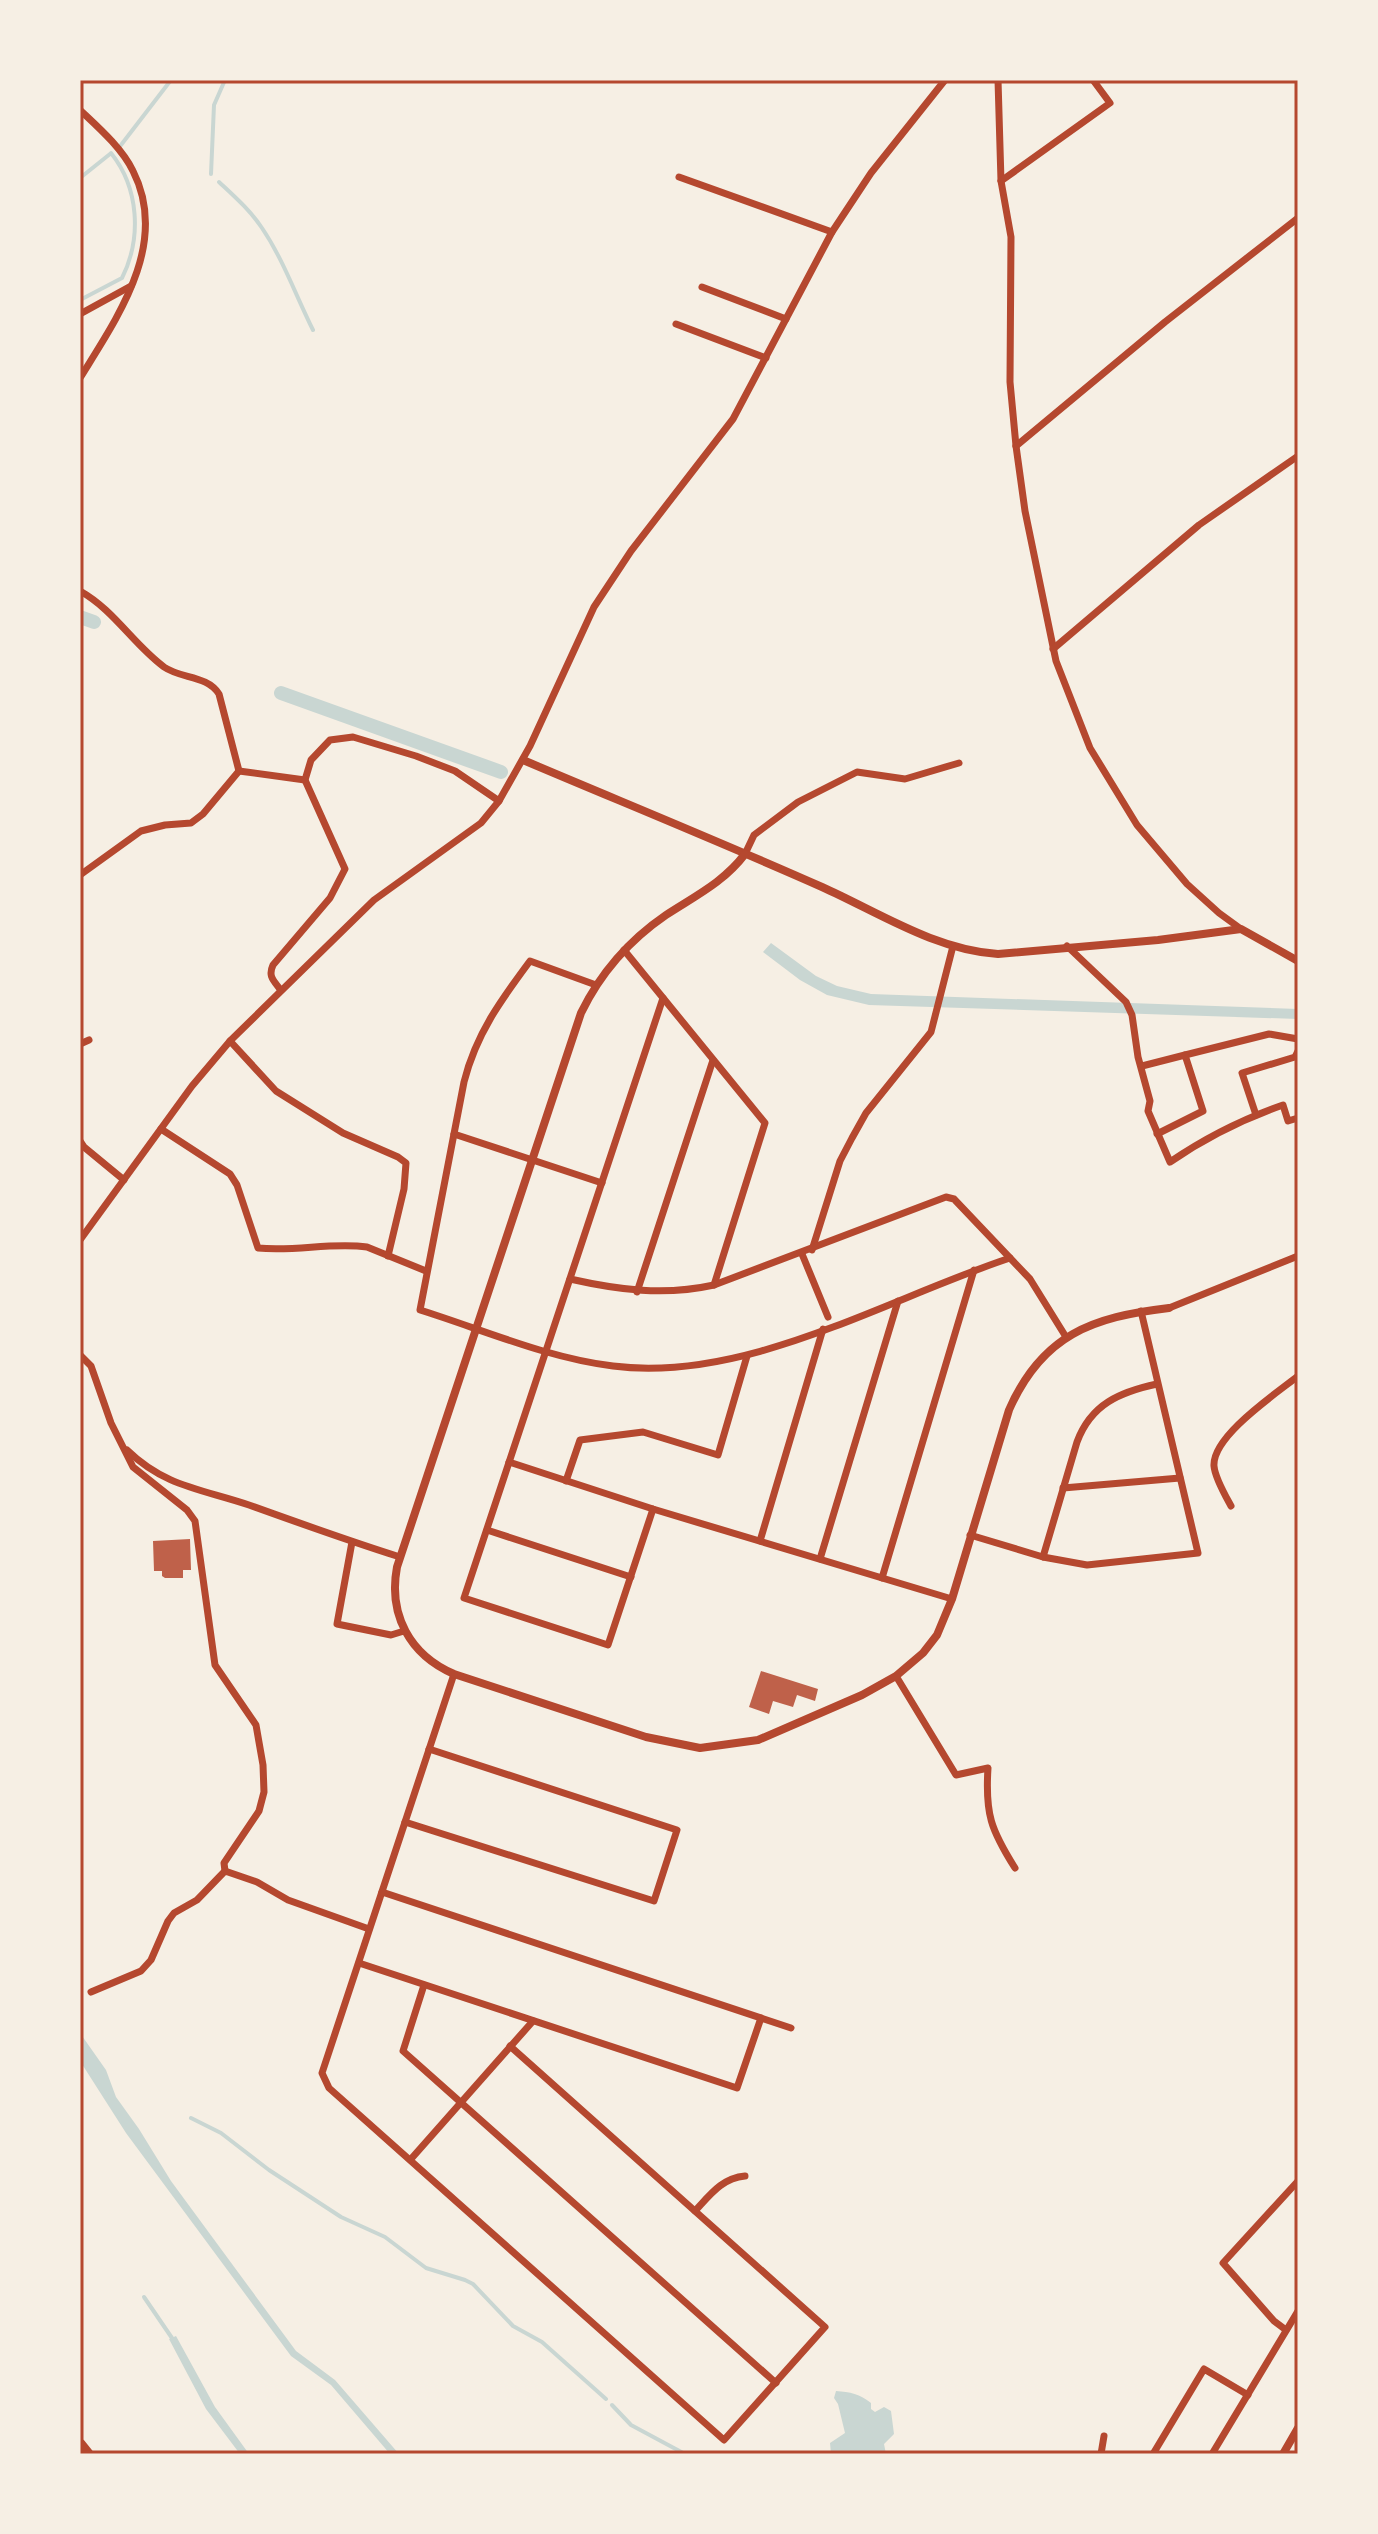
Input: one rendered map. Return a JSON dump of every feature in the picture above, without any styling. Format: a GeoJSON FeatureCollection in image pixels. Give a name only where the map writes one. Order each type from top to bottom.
{"type":"FeatureCollection","features":[{"type":"Feature","properties":{"kind":"highway"},"geometry":{"type":"LineString","coordinates":[[80,2444],[88,2454]]}},
{"type":"Feature","properties":{"kind":"street"},"geometry":{"type":"LineString","coordinates":[[80,1240],[192,1086],[230,1041],[374,900],[481,823],[499,801],[523,760],[594,607],[631,551],[733,419],[832,232],[871,173],[945,80]]}},
{"type":"Feature","properties":{"kind":"street"},"geometry":{"type":"LineString","coordinates":[[998,80],[1001,181],[1011,237],[1010,382],[1016,446],[1025,511],[1053,649],[1068,697],[1090,748],[1137,825],[1187,884],[1241,929],[1298,961]]}},
{"type":"Feature","properties":{"kind":"street"},"geometry":{"type":"LineString","coordinates":[[1001,181],[1110,103],[1093,80]]}},
{"type":"Feature","properties":{"kind":"street"},"geometry":{"type":"LineString","coordinates":[[80,110],[121,153],[133,171],[145,230],[144,251],[133,285],[118,317],[80,378]]}},
{"type":"Feature","properties":{"kind":"street"},"geometry":{"type":"LineString","coordinates":[[679,177],[832,232]]}},
{"type":"Feature","properties":{"kind":"street"},"geometry":{"type":"LineString","coordinates":[[1016,446],[1165,322],[1298,218]]}},
{"type":"Feature","properties":{"kind":"street"},"geometry":{"type":"LineString","coordinates":[[80,314],[133,285]]}},
{"type":"Feature","properties":{"kind":"street"},"geometry":{"type":"LineString","coordinates":[[702,287],[786,319]]}},
{"type":"Feature","properties":{"kind":"street"},"geometry":{"type":"LineString","coordinates":[[676,324],[766,358]]}},
{"type":"Feature","properties":{"kind":"street"},"geometry":{"type":"LineString","coordinates":[[1053,649],[1199,525],[1298,456]]}},
{"type":"Feature","properties":{"kind":"street"},"geometry":{"type":"LineString","coordinates":[[80,591],[99,602],[166,669],[214,687],[239,771]]}},
{"type":"Feature","properties":{"kind":"street"},"geometry":{"type":"LineString","coordinates":[[280,989],[271,978],[273,965],[330,898],[345,869],[305,780],[311,760],[321,747],[330,740],[353,737],[416,756],[455,771],[499,801]]}},
{"type":"Feature","properties":{"kind":"street"},"geometry":{"type":"LineString","coordinates":[[523,760],[953,946],[998,954],[1158,940],[1241,929]]}},
{"type":"Feature","properties":{"kind":"street"},"geometry":{"type":"LineString","coordinates":[[959,763],[905,779],[851,773],[798,802],[754,835],[730,874],[667,915],[624,950],[596,985],[571,1042],[400,1557],[395,1593],[404,1631],[424,1656],[454,1674],[646,1737],[700,1748],[758,1740],[862,1695],[896,1676],[923,1653],[937,1635],[952,1599],[1003,1427],[1019,1387],[1048,1350],[1066,1337],[1103,1319],[1169,1308],[1298,1256]]}},
{"type":"Feature","properties":{"kind":"street"},"geometry":{"type":"LineString","coordinates":[[239,771],[305,780]]}},
{"type":"Feature","properties":{"kind":"street"},"geometry":{"type":"LineString","coordinates":[[80,875],[141,831],[191,823],[203,814],[239,771]]}},
{"type":"Feature","properties":{"kind":"street"},"geometry":{"type":"LineString","coordinates":[[812,1250],[840,1161],[852,1138],[866,1113],[931,1032],[953,946]]}},
{"type":"Feature","properties":{"kind":"street"},"geometry":{"type":"LineString","coordinates":[[1067,946],[1125,1000],[1132,1015],[1150,1101],[1148,1111],[1170,1162],[1204,1139],[1283,1105],[1288,1121],[1298,1118]]}},
{"type":"Feature","properties":{"kind":"street"},"geometry":{"type":"LineString","coordinates":[[624,950],[765,1123],[714,1285]]}},
{"type":"Feature","properties":{"kind":"street"},"geometry":{"type":"LineString","coordinates":[[596,985],[530,961],[477,1041],[454,1134],[420,1310],[589,1362],[633,1368],[678,1368],[747,1356],[1010,1258]]}},
{"type":"Feature","properties":{"kind":"street"},"geometry":{"type":"LineString","coordinates":[[653,1509],[608,1645],[464,1598],[663,998]]}},
{"type":"Feature","properties":{"kind":"street"},"geometry":{"type":"LineString","coordinates":[[1142,1066],[1269,1034],[1298,1039]]}},
{"type":"Feature","properties":{"kind":"street"},"geometry":{"type":"LineString","coordinates":[[80,1044],[89,1040]]}},
{"type":"Feature","properties":{"kind":"street"},"geometry":{"type":"LineString","coordinates":[[230,1041],[276,1091],[343,1133],[406,1163],[404,1189],[388,1256]]}},
{"type":"Feature","properties":{"kind":"street"},"geometry":{"type":"LineString","coordinates":[[1256,1115],[1242,1073],[1295,1057],[1298,1051]]}},
{"type":"Feature","properties":{"kind":"street"},"geometry":{"type":"LineString","coordinates":[[1157,1134],[1203,1111],[1185,1055]]}},
{"type":"Feature","properties":{"kind":"street"},"geometry":{"type":"LineString","coordinates":[[637,1292],[713,1060]]}},
{"type":"Feature","properties":{"kind":"street"},"geometry":{"type":"LineString","coordinates":[[161,1129],[230,1174],[237,1185],[258,1248],[357,1246],[426,1271]]}},
{"type":"Feature","properties":{"kind":"street"},"geometry":{"type":"LineString","coordinates":[[454,1134],[602,1183]]}},
{"type":"Feature","properties":{"kind":"street"},"geometry":{"type":"LineString","coordinates":[[81,1146],[124,1180]]}},
{"type":"Feature","properties":{"kind":"street"},"geometry":{"type":"LineString","coordinates":[[570,1279],[637,1292],[681,1291],[714,1285],[946,1197],[954,1199],[1030,1279],[1066,1337]]}},
{"type":"Feature","properties":{"kind":"street"},"geometry":{"type":"LineString","coordinates":[[802,1254],[828,1317]]}},
{"type":"Feature","properties":{"kind":"street"},"geometry":{"type":"LineString","coordinates":[[882,1578],[974,1270]]}},
{"type":"Feature","properties":{"kind":"street"},"geometry":{"type":"LineString","coordinates":[[820,1559],[898,1301]]}},
{"type":"Feature","properties":{"kind":"street"},"geometry":{"type":"LineString","coordinates":[[970,1535],[1043,1557],[1087,1565],[1198,1553],[1141,1311]]}},
{"type":"Feature","properties":{"kind":"street"},"geometry":{"type":"LineString","coordinates":[[760,1541],[823,1329]]}},
{"type":"Feature","properties":{"kind":"street"},"geometry":{"type":"LineString","coordinates":[[80,1355],[91,1366],[111,1423],[133,1467],[187,1510],[195,1521],[215,1665],[256,1725],[261,1743],[264,1792],[259,1811],[224,1863],[225,1871]]}},
{"type":"Feature","properties":{"kind":"street"},"geometry":{"type":"LineString","coordinates":[[566,1481],[580,1440],[643,1432],[718,1455],[747,1356]]}},
{"type":"Feature","properties":{"kind":"street"},"geometry":{"type":"LineString","coordinates":[[1231,1506],[1214,1465],[1216,1454],[1240,1423],[1298,1376]]}},
{"type":"Feature","properties":{"kind":"street"},"geometry":{"type":"LineString","coordinates":[[1043,1557],[1080,1432],[1091,1415],[1119,1394],[1157,1384]]}},
{"type":"Feature","properties":{"kind":"street"},"geometry":{"type":"LineString","coordinates":[[126,1449],[175,1484],[400,1557]]}},
{"type":"Feature","properties":{"kind":"street"},"geometry":{"type":"LineString","coordinates":[[509,1462],[952,1599]]}},
{"type":"Feature","properties":{"kind":"street"},"geometry":{"type":"LineString","coordinates":[[1063,1488],[1180,1478]]}},
{"type":"Feature","properties":{"kind":"street"},"geometry":{"type":"LineString","coordinates":[[487,1530],[631,1577]]}},
{"type":"Feature","properties":{"kind":"street"},"geometry":{"type":"LineString","coordinates":[[352,1542],[337,1624],[391,1635],[404,1631]]}},
{"type":"Feature","properties":{"kind":"street"},"geometry":{"type":"LineString","coordinates":[[454,1674],[322,2073],[329,2088],[724,2440],[825,2327],[510,2046]]}},
{"type":"Feature","properties":{"kind":"street"},"geometry":{"type":"LineString","coordinates":[[896,1676],[956,1775],[988,1768],[991,1824],[994,1835],[1015,1868]]}},
{"type":"Feature","properties":{"kind":"street"},"geometry":{"type":"LineString","coordinates":[[405,1822],[654,1901],[677,1830],[429,1749]]}},
{"type":"Feature","properties":{"kind":"street"},"geometry":{"type":"LineString","coordinates":[[225,1871],[257,1882],[288,1900],[369,1929]]}},
{"type":"Feature","properties":{"kind":"street"},"geometry":{"type":"LineString","coordinates":[[91,1992],[141,1971],[151,1960],[174,1913],[197,1900],[225,1871]]}},
{"type":"Feature","properties":{"kind":"street"},"geometry":{"type":"LineString","coordinates":[[382,1892],[791,2028]]}},
{"type":"Feature","properties":{"kind":"street"},"geometry":{"type":"LineString","coordinates":[[359,1963],[737,2088],[761,2018]]}},
{"type":"Feature","properties":{"kind":"street"},"geometry":{"type":"LineString","coordinates":[[424,1985],[403,2051],[776,2383]]}},
{"type":"Feature","properties":{"kind":"street"},"geometry":{"type":"LineString","coordinates":[[411,2159],[533,2021]]}},
{"type":"Feature","properties":{"kind":"street"},"geometry":{"type":"LineString","coordinates":[[695,2211],[721,2183],[745,2176]]}},
{"type":"Feature","properties":{"kind":"street"},"geometry":{"type":"LineString","coordinates":[[1286,2330],[1274,2321],[1223,2263],[1298,2181]]}},
{"type":"Feature","properties":{"kind":"street"},"geometry":{"type":"LineString","coordinates":[[1212,2454],[1298,2311]]}},
{"type":"Feature","properties":{"kind":"street"},"geometry":{"type":"LineString","coordinates":[[1153,2454],[1204,2369],[1248,2395]]}},
{"type":"Feature","properties":{"kind":"street"},"geometry":{"type":"LineString","coordinates":[[1283,2454],[1298,2428]]}},
{"type":"Feature","properties":{"kind":"street"},"geometry":{"type":"LineString","coordinates":[[1101,2454],[1104,2436]]}},
{"type":"Feature","properties":{"kind":"shaded area"},"geometry":{"type":"Polygon","coordinates":[[[771,943],[816,976],[837,986],[871,994],[1298,1009],[1298,1019],[869,1005],[827,995],[800,980],[763,952],[771,943]]]}},
{"type":"Feature","properties":{"kind":"shaded area"},"geometry":{"type":"Polygon","coordinates":[[[80,2033],[106,2070],[116,2097],[171,2181],[296,2351],[335,2380],[399,2454],[390,2454],[331,2385],[291,2356],[126,2133],[80,2061],[80,2033]]]}},
{"type":"Feature","properties":{"kind":"shaded area"},"geometry":{"type":"Polygon","coordinates":[[[176,2336],[215,2407],[249,2454],[240,2454],[206,2409],[169,2339],[176,2336]]]}},
{"type":"Feature","properties":{"kind":"shaded area"},"geometry":{"type":"Polygon","coordinates":[[[836,2391],[863,2397],[871,2403],[871,2409],[875,2412],[884,2407],[891,2411],[894,2434],[884,2444],[886,2454],[831,2454],[830,2443],[845,2433],[834,2398],[836,2391]]]}},
{"type":"Feature","properties":{"kind":"building"},"geometry":{"type":"Polygon","coordinates":[[[190,1539],[191,1570],[183,1570],[183,1578],[165,1578],[162,1571],[154,1571],[153,1541],[190,1539]]]}},
{"type":"Feature","properties":{"kind":"building"},"geometry":{"type":"Polygon","coordinates":[[[761,1671],[818,1689],[815,1701],[797,1695],[793,1707],[773,1701],[769,1714],[749,1707],[761,1671]]]}},
{"type":"Feature","properties":{"kind":"waterway"},"geometry":{"type":"LineString","coordinates":[[121,145],[171,80]]}},
{"type":"Feature","properties":{"kind":"waterway"},"geometry":{"type":"LineString","coordinates":[[211,174],[214,105],[225,80]]}},
{"type":"Feature","properties":{"kind":"waterway"},"geometry":{"type":"LineString","coordinates":[[80,300],[122,278],[133,247],[132,197],[111,153]]}},
{"type":"Feature","properties":{"kind":"waterway"},"geometry":{"type":"LineString","coordinates":[[80,178],[110,154]]}},
{"type":"Feature","properties":{"kind":"waterway"},"geometry":{"type":"LineString","coordinates":[[219,182],[247,209],[270,240],[313,330]]}},
{"type":"Feature","properties":{"kind":"waterway"},"geometry":{"type":"LineString","coordinates":[[80,617],[94,622]]}},
{"type":"Feature","properties":{"kind":"waterway"},"geometry":{"type":"LineString","coordinates":[[281,693],[501,772]]}},
{"type":"Feature","properties":{"kind":"waterway"},"geometry":{"type":"LineString","coordinates":[[191,2118],[221,2133],[269,2170],[341,2217],[385,2237],[426,2268],[473,2284],[513,2326],[542,2342],[606,2399]]}},
{"type":"Feature","properties":{"kind":"waterway"},"geometry":{"type":"LineString","coordinates":[[144,2297],[174,2341]]}},
{"type":"Feature","properties":{"kind":"waterway"},"geometry":{"type":"LineString","coordinates":[[612,2405],[631,2425],[685,2454]]}}]}
